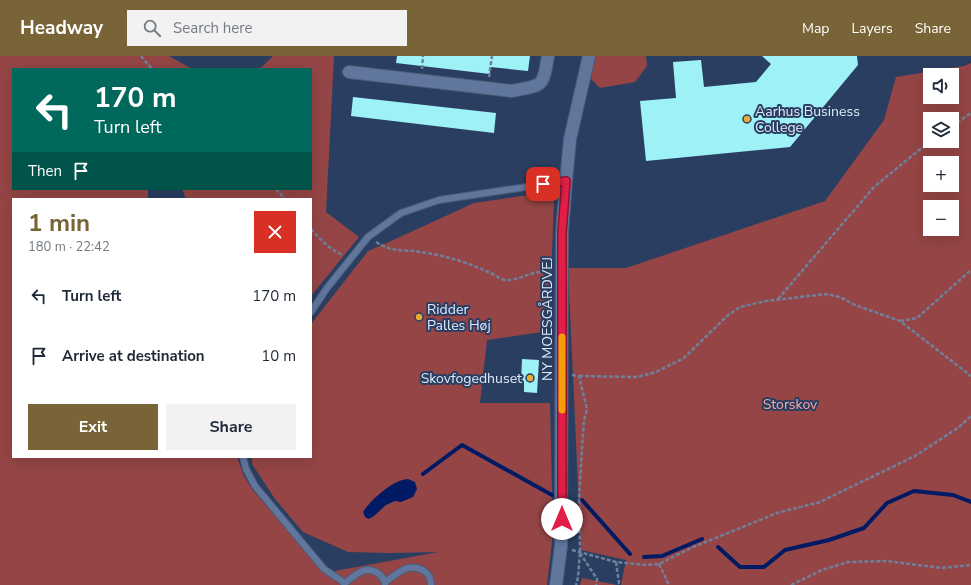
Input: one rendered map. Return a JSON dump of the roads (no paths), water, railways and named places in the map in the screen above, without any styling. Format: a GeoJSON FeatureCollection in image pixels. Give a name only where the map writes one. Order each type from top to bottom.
{"type":"FeatureCollection","features":[{"type":"Feature","properties":{"kind":"street"},"geometry":{"type":"LineString","coordinates":[[349,72],[512,91],[540,84],[544,76],[548,56]]}},
{"type":"Feature","properties":{"kind":"street","name":"NY MOESGÅRDVEJ"},"geometry":{"type":"LineString","coordinates":[[556,585],[562,546],[562,233],[570,139],[589,56]]}},
{"type":"Feature","properties":{"kind":"lane"},"geometry":{"type":"LineString","coordinates":[[312,310],[327,288],[368,237],[401,213],[439,200],[566,181]]}},
{"type":"Feature","properties":{"kind":"lane"},"geometry":{"type":"LineString","coordinates":[[243,458],[246,469],[255,486],[324,569],[344,584],[365,570],[373,570],[381,575],[385,584],[401,571],[410,567],[419,568],[427,573],[431,581],[431,585]]}},
{"type":"Feature","properties":{"kind":"waterway"},"geometry":{"type":"LineString","coordinates":[[423,474],[462,445],[552,495]]}},
{"type":"Feature","properties":{"kind":"waterway"},"geometry":{"type":"LineString","coordinates":[[718,547],[740,567],[764,567],[785,550],[829,540],[864,528],[887,503],[914,491],[953,495],[971,502]]}},
{"type":"Feature","properties":{"kind":"waterway"},"geometry":{"type":"LineString","coordinates":[[582,500],[630,554]]}},
{"type":"Feature","properties":{"kind":"waterway"},"geometry":{"type":"LineString","coordinates":[[644,557],[662,556],[702,539]]}},
{"type":"Feature","properties":{"kind":"place","name":"Aarhus Business College"},"geometry":{"type":"Point","coordinates":[747,119]}},
{"type":"Feature","properties":{"kind":"place","name":"Ridder Palles Høj"},"geometry":{"type":"Point","coordinates":[419,317]}},
{"type":"Feature","properties":{"kind":"place","name":"Skovfogedhuset"},"geometry":{"type":"Point","coordinates":[530,378]}},
{"type":"Feature","properties":{"kind":"park label","name":"Storskov"},"geometry":{"type":"Point","coordinates":[790,404]}}]}
